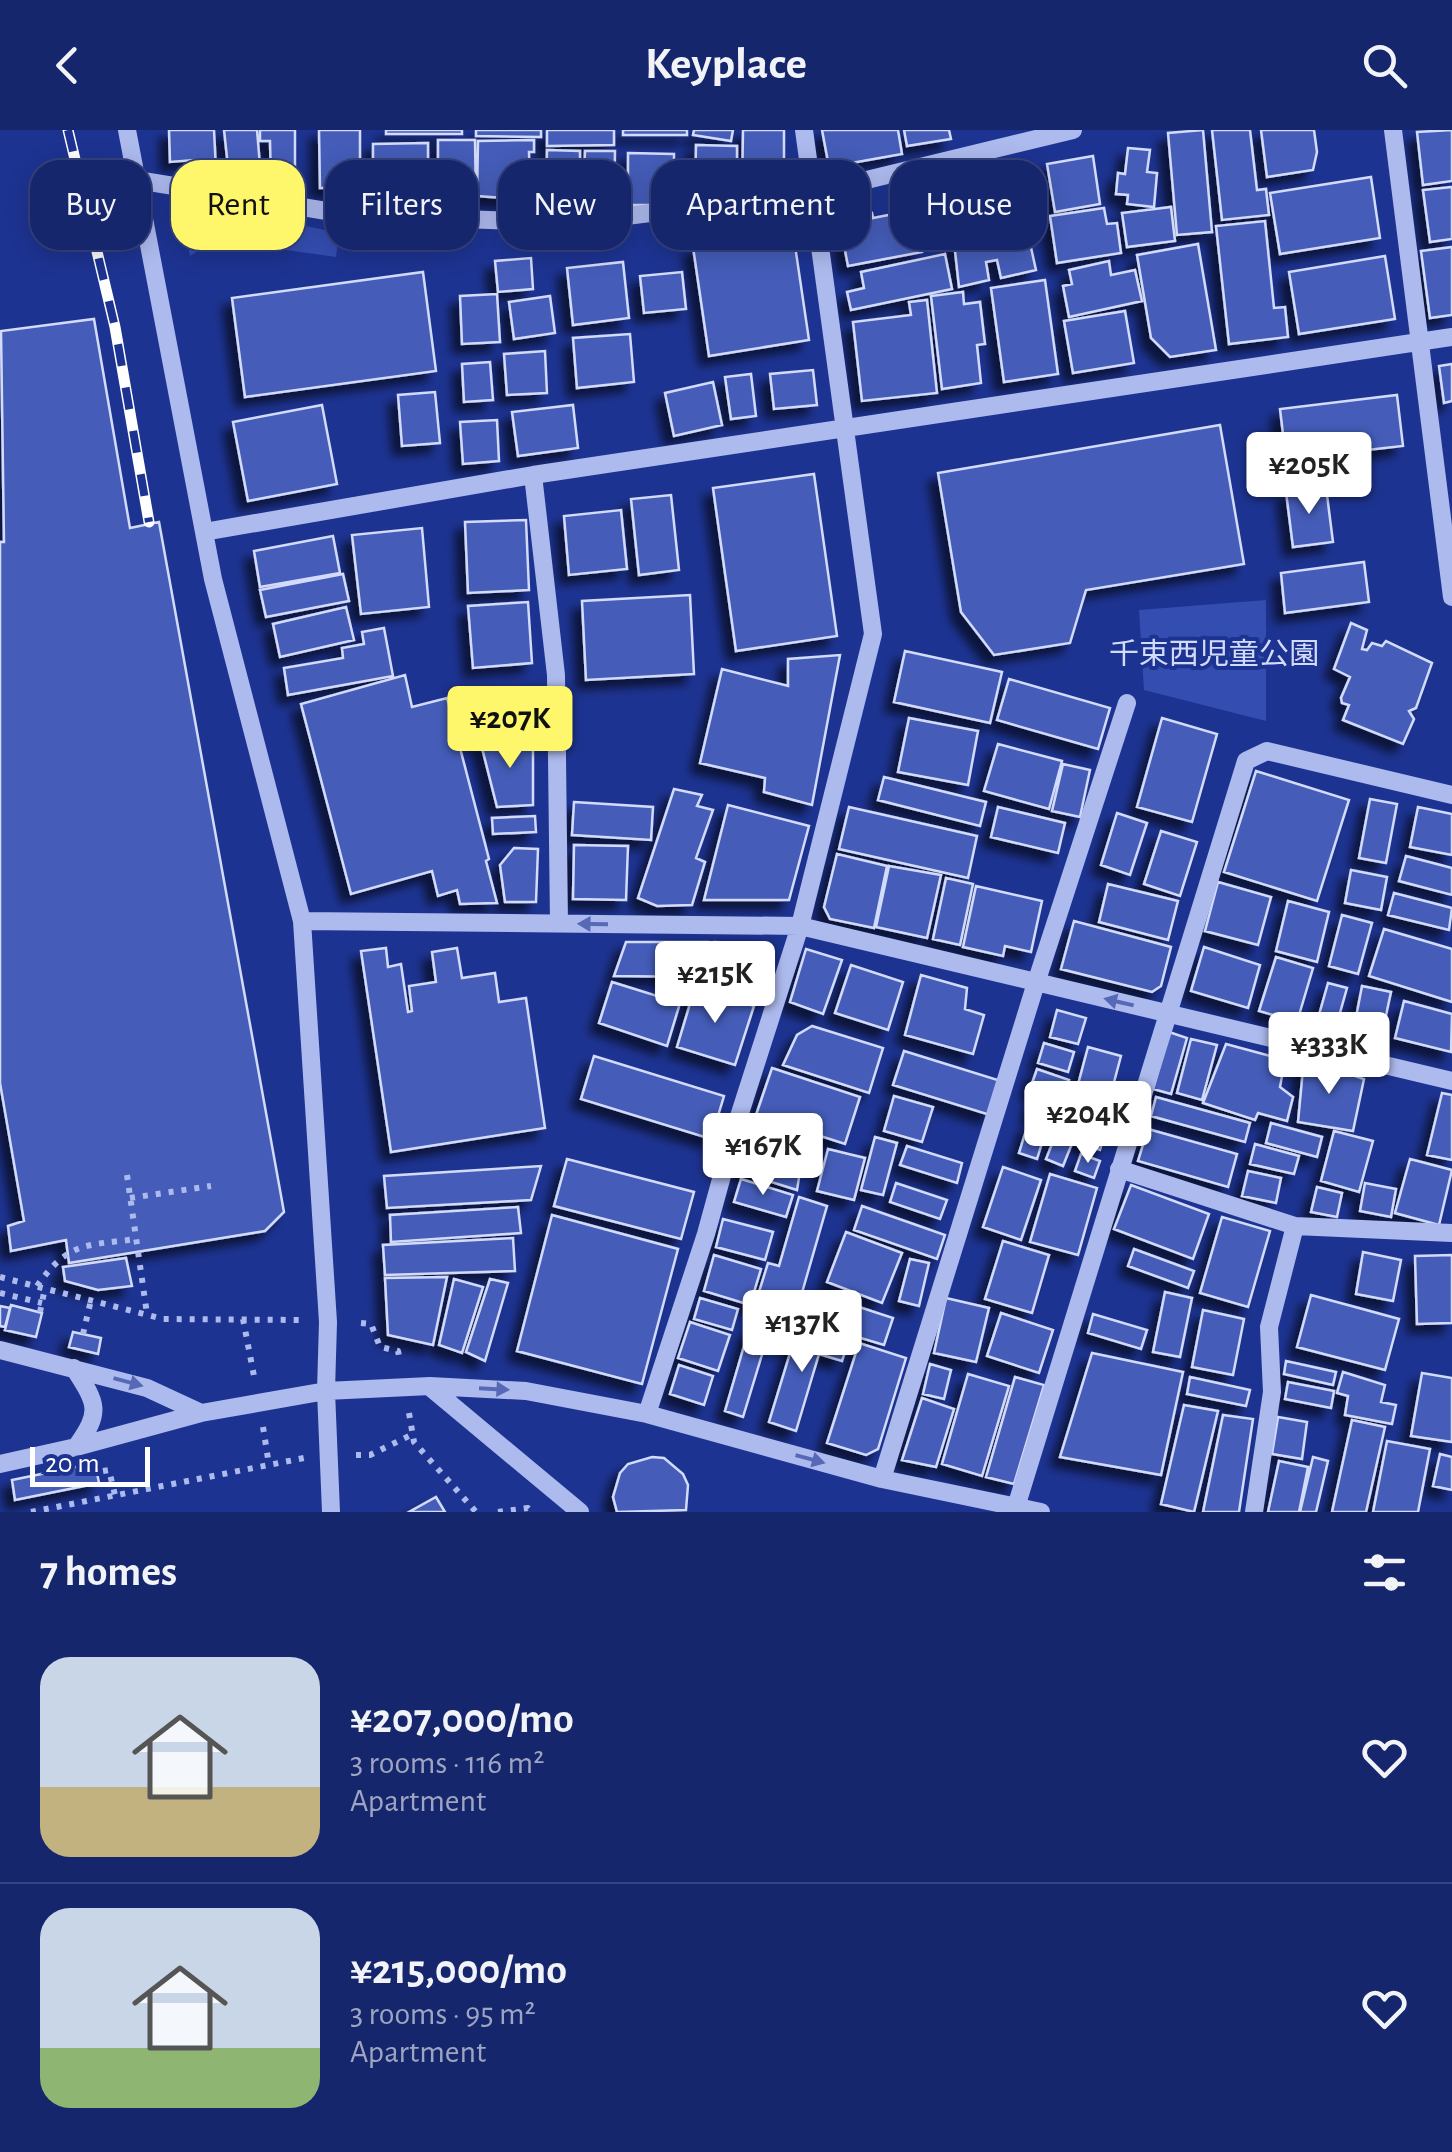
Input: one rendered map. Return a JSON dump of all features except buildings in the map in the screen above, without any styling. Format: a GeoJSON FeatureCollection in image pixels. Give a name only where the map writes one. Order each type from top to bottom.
{"type":"FeatureCollection","features":[{"type":"Feature","properties":{"kind":"street"},"geometry":{"type":"LineString","coordinates":[[127,130],[133,160]]}},
{"type":"Feature","properties":{"kind":"street"},"geometry":{"type":"LineString","coordinates":[[804,130],[808,160]]}},
{"type":"Feature","properties":{"kind":"street"},"geometry":{"type":"LineString","coordinates":[[870,178],[1073,130]]}},
{"type":"Feature","properties":{"kind":"street"},"geometry":{"type":"LineString","coordinates":[[1393,130],[1452,598]]}},
{"type":"Feature","properties":{"kind":"street"},"geometry":{"type":"LineString","coordinates":[[151,182],[352,216],[570,223],[651,213]]}},
{"type":"Feature","properties":{"kind":"street"},"geometry":{"type":"LineString","coordinates":[[150,250],[204,532],[237,676],[302,921],[328,1322],[326,1391],[331,1512]]}},
{"type":"Feature","properties":{"kind":"street"},"geometry":{"type":"LineString","coordinates":[[647,1414],[800,926],[873,634],[821,250]]}},
{"type":"Feature","properties":{"kind":"street"},"geometry":{"type":"LineString","coordinates":[[204,532],[534,475],[1452,338]]}},
{"type":"Feature","properties":{"kind":"street"},"geometry":{"type":"LineString","coordinates":[[534,475],[556,675],[558,923]]}},
{"type":"Feature","properties":{"kind":"street"},"geometry":{"type":"LineString","coordinates":[[882,1479],[1127,703]]}},
{"type":"Feature","properties":{"kind":"street"},"geometry":{"type":"LineString","coordinates":[[1016,1507],[1246,760],[1267,751],[1452,794]]}},
{"type":"Feature","properties":{"kind":"street"},"geometry":{"type":"LineString","coordinates":[[302,921],[800,926],[1452,1081]]}},
{"type":"Feature","properties":{"kind":"street"},"geometry":{"type":"LineString","coordinates":[[1119,1169],[1295,1226],[1452,1233]]}},
{"type":"Feature","properties":{"kind":"street"},"geometry":{"type":"LineString","coordinates":[[1254,1512],[1272,1392],[1269,1327],[1295,1226]]}},
{"type":"Feature","properties":{"kind":"street"},"geometry":{"type":"LineString","coordinates":[[0,1350],[147,1388],[201,1413]]}},
{"type":"Feature","properties":{"kind":"street"},"geometry":{"type":"LineString","coordinates":[[74,1368],[94,1399],[94,1422],[76,1447]]}},
{"type":"Feature","properties":{"kind":"street"},"geometry":{"type":"LineString","coordinates":[[430,1386],[580,1512]]}},
{"type":"Feature","properties":{"kind":"street"},"geometry":{"type":"LineString","coordinates":[[1,1462],[76,1447],[201,1413],[326,1391],[430,1386],[526,1391],[647,1414],[882,1479],[1042,1512]]}},
{"type":"Feature","properties":{"kind":"path"},"geometry":{"type":"LineString","coordinates":[[127,1175],[147,1314]]}},
{"type":"Feature","properties":{"kind":"path"},"geometry":{"type":"LineString","coordinates":[[130,1198],[211,1186]]}},
{"type":"Feature","properties":{"kind":"path"},"geometry":{"type":"LineString","coordinates":[[0,1293],[41,1308],[41,1287],[53,1263],[73,1248],[136,1239]]}},
{"type":"Feature","properties":{"kind":"path"},"geometry":{"type":"LineString","coordinates":[[0,1276],[164,1319],[304,1320]]}},
{"type":"Feature","properties":{"kind":"path"},"geometry":{"type":"LineString","coordinates":[[84,1334],[91,1300]]}},
{"type":"Feature","properties":{"kind":"path"},"geometry":{"type":"LineString","coordinates":[[243,1319],[255,1379]]}},
{"type":"Feature","properties":{"kind":"path"},"geometry":{"type":"LineString","coordinates":[[361,1323],[372,1324],[380,1347],[398,1352],[400,1363]]}},
{"type":"Feature","properties":{"kind":"path"},"geometry":{"type":"LineString","coordinates":[[408,1408],[414,1442],[476,1512]]}},
{"type":"Feature","properties":{"kind":"path"},"geometry":{"type":"LineString","coordinates":[[263,1426],[269,1465]]}},
{"type":"Feature","properties":{"kind":"path"},"geometry":{"type":"LineString","coordinates":[[350,1454],[370,1455],[413,1434]]}},
{"type":"Feature","properties":{"kind":"path"},"geometry":{"type":"LineString","coordinates":[[32,1512],[306,1458]]}},
{"type":"Feature","properties":{"kind":"path"},"geometry":{"type":"LineString","coordinates":[[97,1472],[110,1470],[115,1495]]}},
{"type":"Feature","properties":{"kind":"path"},"geometry":{"type":"LineString","coordinates":[[97,1498],[100,1512]]}},
{"type":"Feature","properties":{"kind":"path"},"geometry":{"type":"LineString","coordinates":[[498,1512],[528,1508],[532,1512]]}},
{"type":"Feature","properties":{"kind":"green space"},"geometry":{"type":"Polygon","coordinates":[[[305,226],[325,230],[325,250],[337,250],[336,257],[287,250],[305,250],[305,226]]]}},
{"type":"Feature","properties":{"kind":"green space","name":"千束西児童公園"},"geometry":{"type":"Polygon","coordinates":[[[1266,600],[1266,721],[1144,690],[1139,610],[1266,600]]]}},
{"type":"Feature","properties":{"kind":"railway"},"geometry":{"type":"LineString","coordinates":[[68,130],[115,327],[149,522]]}}]}
